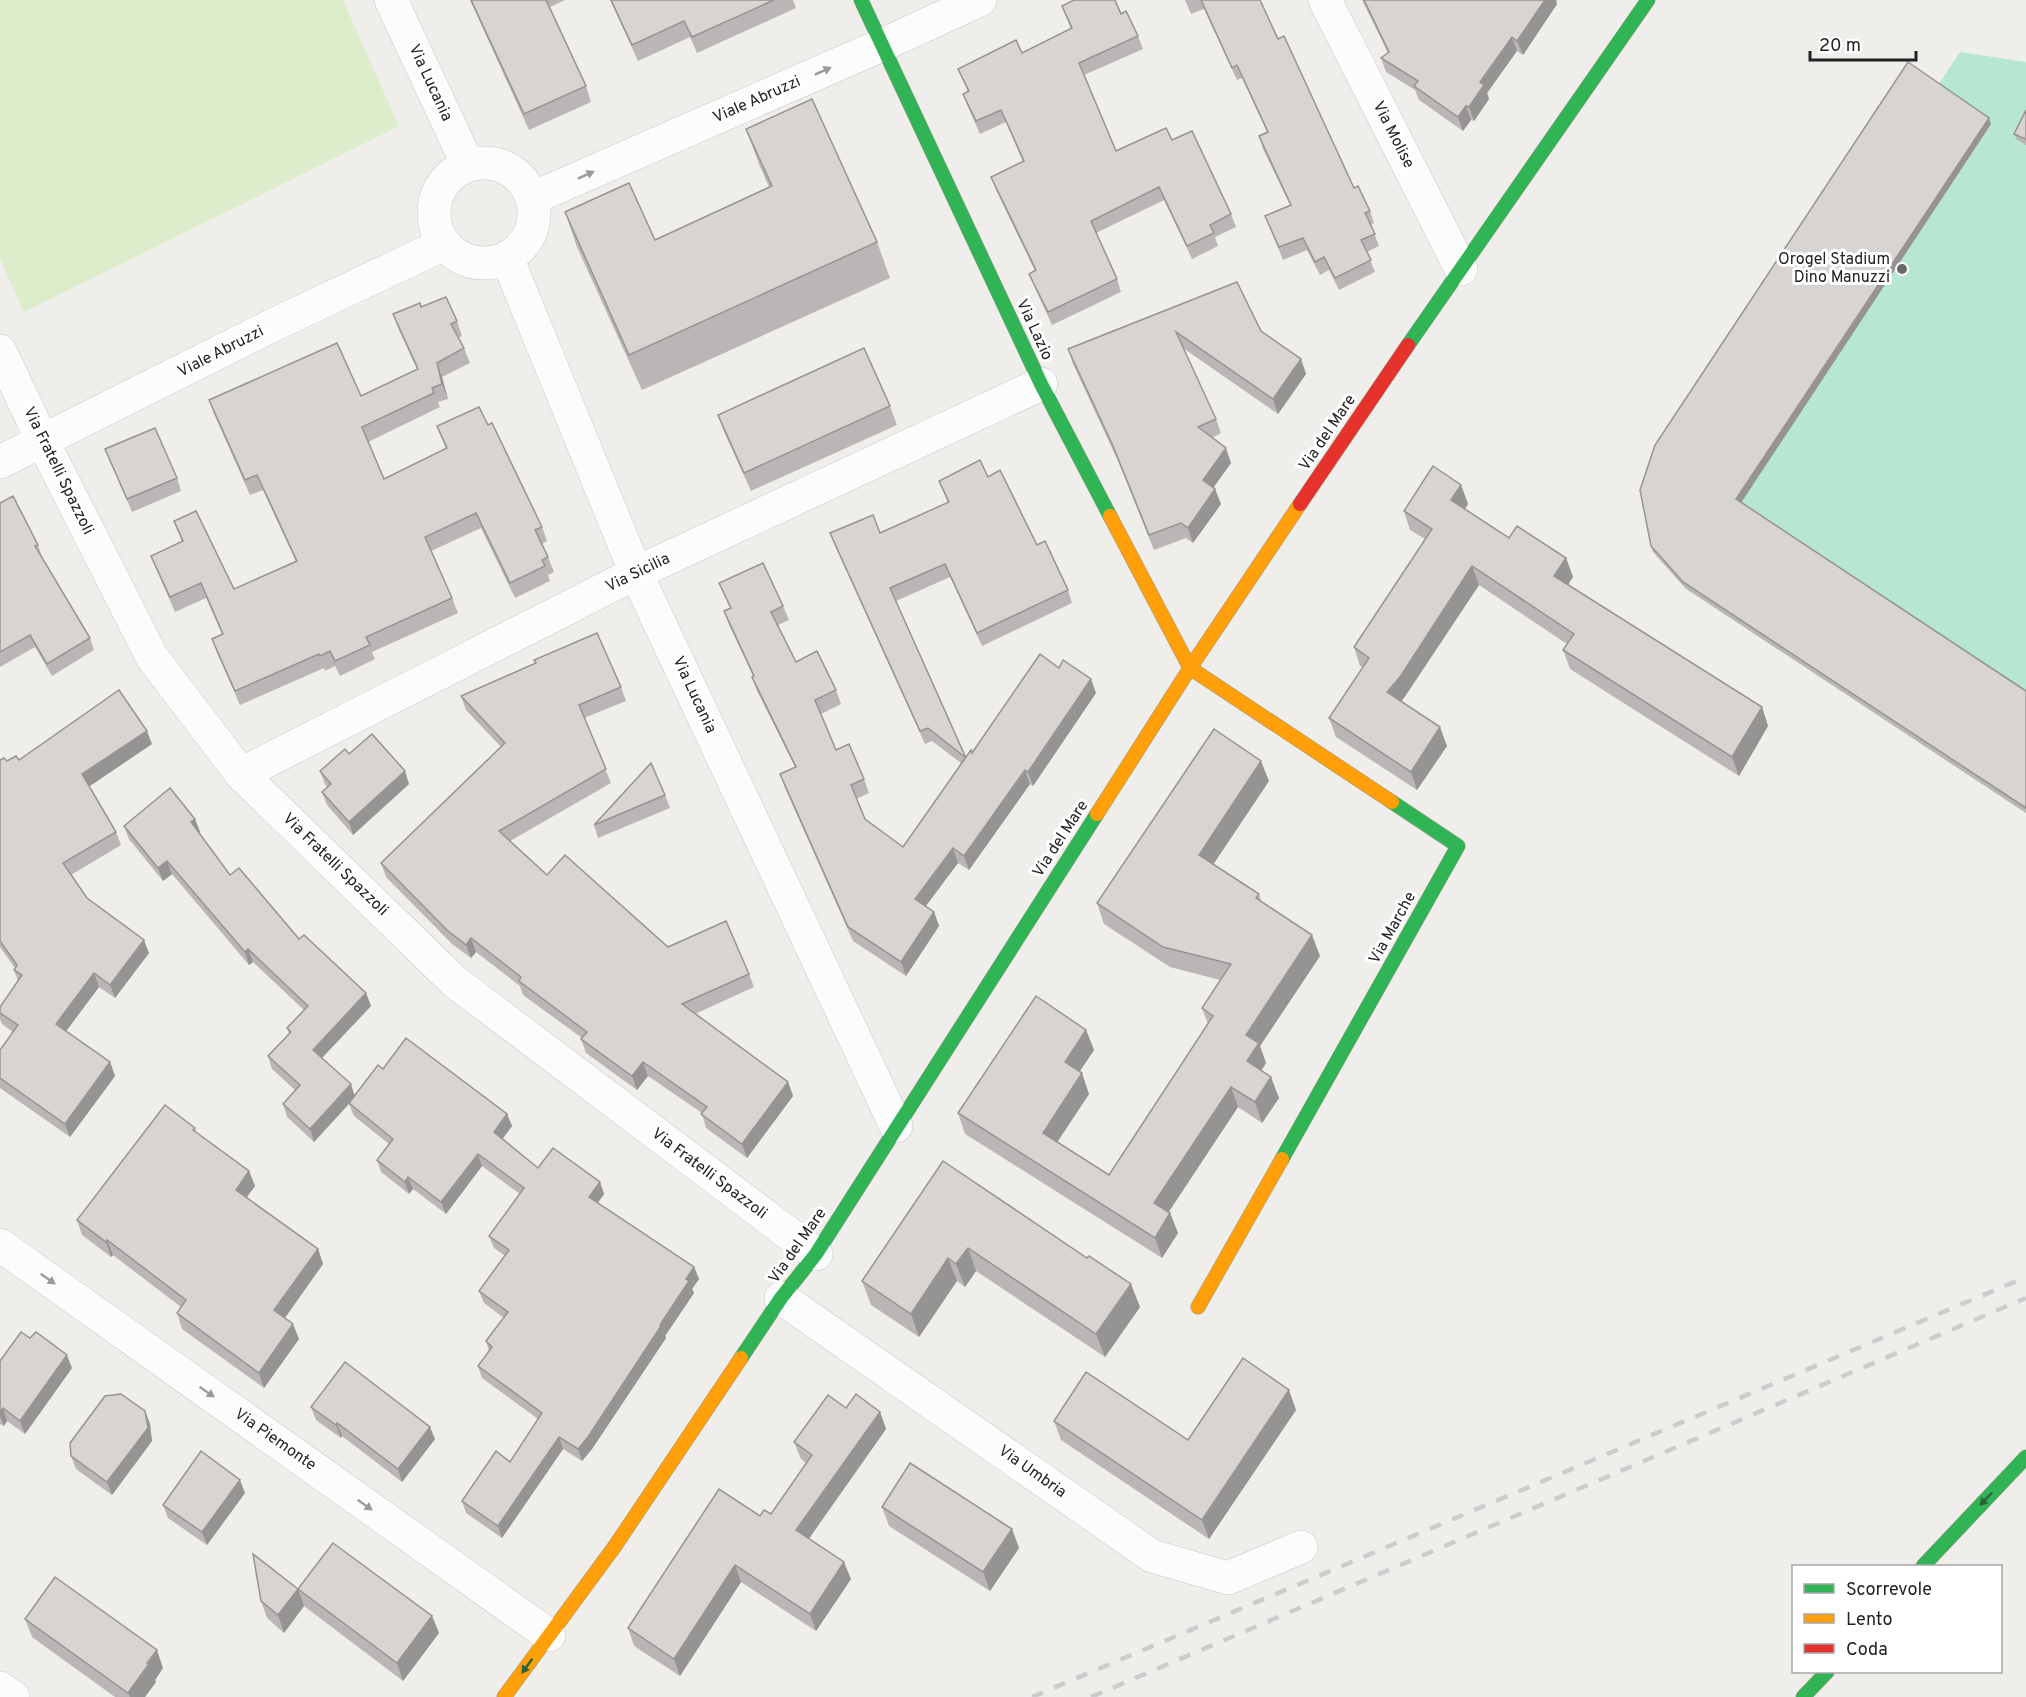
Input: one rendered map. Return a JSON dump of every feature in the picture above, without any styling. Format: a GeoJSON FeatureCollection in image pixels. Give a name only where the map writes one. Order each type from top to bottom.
{"type":"FeatureCollection","features":[{"type":"Feature","properties":{"kind":"main road","name":"Via Lazio"},"geometry":{"type":"LineString","coordinates":[[861,0],[1041,384],[1190,668]]}},
{"type":"Feature","properties":{"kind":"main road","name":"Via del Mare"},"geometry":{"type":"LineString","coordinates":[[504,1697],[615,1546],[782,1298],[816,1254],[1190,668],[1361,413],[1648,0]]}},
{"type":"Feature","properties":{"kind":"main road","name":"Via Marche"},"geometry":{"type":"LineString","coordinates":[[1190,668],[1458,846],[1198,1307]]}},
{"type":"Feature","properties":{"kind":"main road"},"geometry":{"type":"LineString","coordinates":[[1924,1565],[2026,1457]]}},
{"type":"Feature","properties":{"kind":"main road"},"geometry":{"type":"LineString","coordinates":[[1803,1697],[1825,1673]]}},
{"type":"Feature","properties":{"kind":"street","name":"Via Lucania"},"geometry":{"type":"LineString","coordinates":[[391,0],[468,165]]}},
{"type":"Feature","properties":{"kind":"street","name":"Viale Abruzzi"},"geometry":{"type":"LineString","coordinates":[[533,198],[980,0]]}},
{"type":"Feature","properties":{"kind":"street","name":"Via Molise"},"geometry":{"type":"LineString","coordinates":[[1325,0],[1461,269]]}},
{"type":"Feature","properties":{"kind":"street"},"geometry":{"type":"LineString","coordinates":[[483,162],[507,168],[525,183],[533,198],[535,212],[533,226],[519,250],[507,258],[490,263],[473,262],[457,255],[444,244],[437,230],[434,214],[436,199],[443,184],[454,173],[468,165],[483,162]]}},
{"type":"Feature","properties":{"kind":"street","name":"Viale Abruzzi"},"geometry":{"type":"LineString","coordinates":[[0,462],[444,244]]}},
{"type":"Feature","properties":{"kind":"street","name":"Via Lucania"},"geometry":{"type":"LineString","coordinates":[[507,258],[636,573],[896,1126]]}},
{"type":"Feature","properties":{"kind":"street","name":"Via Fratelli Spazzoli"},"geometry":{"type":"LineString","coordinates":[[0,351],[43,442],[152,657],[241,774],[455,981],[816,1254]]}},
{"type":"Feature","properties":{"kind":"street","name":"Via Sicilia"},"geometry":{"type":"LineString","coordinates":[[241,774],[636,573],[1041,384]]}},
{"type":"Feature","properties":{"kind":"street","name":"Via Piemonte"},"geometry":{"type":"LineString","coordinates":[[0,1245],[549,1635]]}},
{"type":"Feature","properties":{"kind":"street","name":"Via Umbria"},"geometry":{"type":"LineString","coordinates":[[782,1298],[1152,1556],[1228,1578],[1300,1547]]}},
{"type":"Feature","properties":{"kind":"street"},"geometry":{"type":"LineString","coordinates":[[0,1688],[13,1697]]}},
{"type":"Feature","properties":{"kind":"green space"},"geometry":{"type":"Polygon","coordinates":[[[0,0],[343,0],[399,126],[24,312],[0,259],[0,0]]]}},
{"type":"Feature","properties":{"kind":"green space","name":"Orogel Stadium Dino Manuzzi"},"geometry":{"type":"Polygon","coordinates":[[[1960,52],[2026,62],[2026,813],[1685,588],[1937,87],[1960,52]]]}},
{"type":"Feature","properties":{"kind":"building"},"geometry":{"type":"Polygon","coordinates":[[[471,0],[546,0],[586,86],[524,114],[471,0]]]}},
{"type":"Feature","properties":{"kind":"building"},"geometry":{"type":"Polygon","coordinates":[[[611,0],[774,0],[692,37],[684,21],[632,45],[611,0]]]}},
{"type":"Feature","properties":{"kind":"building"},"geometry":{"type":"Polygon","coordinates":[[[1074,0],[1115,0],[1121,14],[1126,11],[1138,36],[1079,63],[1116,151],[1166,128],[1172,140],[1192,131],[1231,214],[1210,225],[1214,233],[1187,246],[1159,187],[1091,221],[1117,279],[1048,312],[1029,274],[1036,270],[991,177],[1024,161],[1001,110],[976,121],[963,94],[969,91],[958,69],[1016,40],[1022,53],[1072,28],[1062,6],[1074,0]]]}},
{"type":"Feature","properties":{"kind":"building"},"geometry":{"type":"Polygon","coordinates":[[[1201,0],[1260,0],[1278,39],[1284,36],[1354,188],[1358,186],[1370,211],[1365,213],[1375,234],[1361,240],[1371,260],[1335,278],[1324,257],[1315,262],[1303,238],[1279,247],[1265,216],[1291,205],[1259,136],[1268,132],[1237,65],[1232,68],[1201,0]]]}},
{"type":"Feature","properties":{"kind":"building"},"geometry":{"type":"Polygon","coordinates":[[[1364,0],[1545,0],[1517,41],[1512,37],[1480,82],[1484,85],[1469,107],[1466,106],[1458,117],[1414,86],[1418,81],[1381,58],[1389,52],[1364,0]]]}},
{"type":"Feature","properties":{"kind":"building"},"geometry":{"type":"Polygon","coordinates":[[[1908,62],[1989,118],[1736,499],[2026,691],[2026,808],[1683,582],[1651,546],[1640,490],[1655,445],[1908,62]]]}},
{"type":"Feature","properties":{"kind":"building"},"geometry":{"type":"Polygon","coordinates":[[[812,99],[877,242],[629,355],[565,212],[629,183],[655,240],[772,186],[746,129],[812,99]]]}},
{"type":"Feature","properties":{"kind":"building"},"geometry":{"type":"Polygon","coordinates":[[[2026,110],[2026,139],[2014,134],[2026,110]]]}},
{"type":"Feature","properties":{"kind":"building"},"geometry":{"type":"Polygon","coordinates":[[[1237,282],[1261,331],[1301,359],[1273,399],[1176,332],[1216,419],[1198,427],[1226,448],[1203,480],[1215,489],[1188,528],[1181,523],[1149,535],[1113,446],[1068,349],[1237,282]]]}},
{"type":"Feature","properties":{"kind":"building"},"geometry":{"type":"Polygon","coordinates":[[[446,297],[457,321],[451,324],[464,348],[437,363],[442,384],[432,388],[434,393],[362,427],[384,479],[447,448],[437,426],[479,407],[488,425],[492,423],[542,527],[535,530],[548,557],[542,560],[545,566],[510,583],[476,513],[425,537],[452,598],[366,637],[370,645],[335,661],[330,651],[320,656],[319,654],[235,691],[212,639],[223,634],[201,583],[170,597],[151,556],[183,541],[174,521],[196,511],[234,589],[297,561],[257,475],[245,480],[209,400],[337,343],[361,396],[418,369],[393,314],[420,303],[421,307],[446,297]]]}},
{"type":"Feature","properties":{"kind":"building"},"geometry":{"type":"Polygon","coordinates":[[[864,348],[890,406],[744,473],[718,415],[864,348]]]}},
{"type":"Feature","properties":{"kind":"building"},"geometry":{"type":"Polygon","coordinates":[[[155,428],[177,478],[127,499],[105,449],[155,428]]]}},
{"type":"Feature","properties":{"kind":"building"},"geometry":{"type":"Polygon","coordinates":[[[980,460],[988,477],[1000,470],[1037,545],[1045,541],[1068,590],[977,633],[945,564],[890,588],[966,758],[928,728],[920,731],[830,533],[873,515],[880,533],[949,502],[939,481],[980,460]]]}},
{"type":"Feature","properties":{"kind":"building"},"geometry":{"type":"Polygon","coordinates":[[[1433,466],[1461,485],[1451,500],[1509,538],[1517,526],[1566,558],[1554,576],[1762,707],[1732,757],[1563,650],[1574,634],[1472,566],[1400,677],[1387,692],[1440,727],[1411,772],[1329,718],[1369,658],[1354,647],[1432,529],[1404,511],[1433,466]]]}},
{"type":"Feature","properties":{"kind":"building"},"geometry":{"type":"Polygon","coordinates":[[[13,496],[38,545],[35,546],[90,638],[47,664],[30,635],[0,652],[0,503],[13,496]]]}},
{"type":"Feature","properties":{"kind":"building"},"geometry":{"type":"Polygon","coordinates":[[[763,563],[783,606],[771,612],[796,662],[817,651],[836,690],[815,700],[836,750],[849,744],[864,779],[851,785],[865,819],[903,847],[971,750],[972,753],[1040,654],[1059,668],[1063,660],[1091,679],[1028,772],[1025,770],[964,856],[953,848],[915,899],[934,912],[901,962],[848,927],[780,774],[796,767],[752,677],[754,676],[724,611],[731,608],[719,583],[763,563]]]}},
{"type":"Feature","properties":{"kind":"building"},"geometry":{"type":"Polygon","coordinates":[[[597,633],[621,687],[579,705],[606,769],[499,831],[547,875],[565,855],[668,947],[726,921],[749,974],[682,1004],[788,1082],[742,1144],[701,1114],[707,1107],[643,1062],[632,1076],[581,1039],[587,1032],[519,981],[521,977],[471,938],[466,945],[447,930],[381,863],[505,743],[461,696],[536,663],[534,660],[597,633]]]}},
{"type":"Feature","properties":{"kind":"building"},"geometry":{"type":"Polygon","coordinates":[[[119,690],[147,731],[82,774],[116,832],[63,863],[87,898],[144,940],[110,985],[94,973],[56,1024],[110,1062],[65,1124],[0,1078],[0,1050],[18,1025],[0,1013],[0,1007],[22,975],[14,970],[17,965],[0,941],[0,760],[4,758],[7,761],[16,756],[19,760],[119,690]]]}},
{"type":"Feature","properties":{"kind":"building"},"geometry":{"type":"Polygon","coordinates":[[[1214,729],[1261,761],[1199,855],[1259,894],[1256,898],[1312,935],[1246,1035],[1259,1043],[1247,1061],[1271,1077],[1255,1102],[1231,1087],[1154,1203],[1170,1213],[1155,1238],[958,1113],[1036,996],[1086,1030],[1065,1062],[1082,1073],[1043,1133],[1109,1175],[1213,1016],[1202,1008],[1231,964],[1163,947],[1097,903],[1214,729]]]}},
{"type":"Feature","properties":{"kind":"building"},"geometry":{"type":"Polygon","coordinates":[[[372,734],[405,771],[349,822],[322,792],[331,784],[320,771],[345,749],[349,754],[372,734]]]}},
{"type":"Feature","properties":{"kind":"building"},"geometry":{"type":"Polygon","coordinates":[[[651,763],[665,795],[594,825],[651,763]]]}},
{"type":"Feature","properties":{"kind":"building"},"geometry":{"type":"Polygon","coordinates":[[[170,788],[195,819],[191,822],[230,875],[239,868],[299,939],[304,935],[366,993],[313,1050],[351,1084],[310,1129],[283,1104],[300,1085],[268,1056],[291,1032],[287,1028],[308,1006],[248,949],[245,952],[167,861],[158,868],[124,826],[170,788]]]}},
{"type":"Feature","properties":{"kind":"building"},"geometry":{"type":"Polygon","coordinates":[[[406,1038],[507,1114],[494,1132],[538,1168],[553,1148],[600,1182],[589,1197],[694,1267],[686,1279],[689,1281],[661,1326],[588,1437],[578,1449],[559,1437],[498,1526],[462,1501],[496,1451],[510,1462],[542,1413],[478,1366],[492,1347],[486,1341],[508,1312],[479,1291],[509,1250],[489,1236],[524,1188],[478,1154],[441,1202],[408,1177],[405,1182],[377,1160],[393,1139],[349,1103],[378,1065],[383,1069],[406,1038]]]}},
{"type":"Feature","properties":{"kind":"building"},"geometry":{"type":"Polygon","coordinates":[[[165,1105],[195,1128],[193,1130],[249,1171],[236,1190],[318,1249],[274,1310],[293,1324],[259,1373],[177,1313],[186,1300],[77,1220],[165,1105]]]}},
{"type":"Feature","properties":{"kind":"building"},"geometry":{"type":"Polygon","coordinates":[[[943,1161],[1087,1258],[1089,1256],[1131,1284],[1096,1334],[968,1248],[956,1264],[948,1258],[911,1314],[862,1281],[943,1161]]]}},
{"type":"Feature","properties":{"kind":"building"},"geometry":{"type":"Polygon","coordinates":[[[21,1332],[30,1338],[36,1332],[67,1355],[20,1421],[3,1408],[0,1412],[0,1361],[21,1332]]]}},
{"type":"Feature","properties":{"kind":"building"},"geometry":{"type":"Polygon","coordinates":[[[1243,1358],[1289,1390],[1202,1520],[1054,1421],[1086,1372],[1188,1440],[1243,1358]]]}},
{"type":"Feature","properties":{"kind":"building"},"geometry":{"type":"Polygon","coordinates":[[[345,1362],[430,1427],[398,1469],[337,1423],[336,1425],[311,1407],[345,1362]]]}},
{"type":"Feature","properties":{"kind":"building"},"geometry":{"type":"Polygon","coordinates":[[[121,1394],[145,1411],[148,1428],[107,1482],[71,1456],[70,1443],[105,1396],[121,1394]]]}},
{"type":"Feature","properties":{"kind":"building"},"geometry":{"type":"Polygon","coordinates":[[[856,1394],[880,1412],[796,1530],[844,1562],[810,1614],[735,1565],[674,1659],[628,1628],[719,1489],[760,1516],[764,1510],[771,1514],[812,1455],[794,1442],[828,1395],[846,1408],[856,1394]]]}},
{"type":"Feature","properties":{"kind":"building"},"geometry":{"type":"Polygon","coordinates":[[[201,1451],[240,1480],[202,1532],[163,1505],[201,1451]]]}},
{"type":"Feature","properties":{"kind":"building"},"geometry":{"type":"Polygon","coordinates":[[[910,1463],[1012,1529],[983,1572],[882,1507],[910,1463]]]}},
{"type":"Feature","properties":{"kind":"building"},"geometry":{"type":"Polygon","coordinates":[[[333,1543],[432,1616],[397,1663],[298,1589],[333,1543]]]}},
{"type":"Feature","properties":{"kind":"building"},"geometry":{"type":"Polygon","coordinates":[[[253,1554],[298,1589],[278,1615],[261,1601],[253,1554]]]}},
{"type":"Feature","properties":{"kind":"building"},"geometry":{"type":"Polygon","coordinates":[[[55,1577],[157,1650],[128,1693],[25,1619],[55,1577]]]}},
{"type":"Feature","properties":{"kind":"railway"},"geometry":{"type":"LineString","coordinates":[[1032,1697],[2026,1277]]}},
{"type":"Feature","properties":{"kind":"railway"},"geometry":{"type":"LineString","coordinates":[[1091,1697],[2026,1298]]}},
{"type":"Feature","properties":{"kind":"traffic: fast"},"geometry":{"type":"LineString","coordinates":[[861,0],[1041,384],[1110,516]]}},
{"type":"Feature","properties":{"kind":"traffic: fast"},"geometry":{"type":"LineString","coordinates":[[1408,345],[1648,0]]}},
{"type":"Feature","properties":{"kind":"traffic: fast"},"geometry":{"type":"LineString","coordinates":[[1282,1159],[1458,846],[1392,802]]}},
{"type":"Feature","properties":{"kind":"traffic: fast"},"geometry":{"type":"LineString","coordinates":[[741,1358],[781,1298],[816,1254],[1097,814]]}},
{"type":"Feature","properties":{"kind":"traffic: fast"},"geometry":{"type":"LineString","coordinates":[[1924,1565],[2026,1457]]}},
{"type":"Feature","properties":{"kind":"traffic: fast"},"geometry":{"type":"LineString","coordinates":[[1803,1697],[1826,1673]]}},
{"type":"Feature","properties":{"kind":"traffic: slow"},"geometry":{"type":"LineString","coordinates":[[1097,814],[1190,668],[1300,504]]}},
{"type":"Feature","properties":{"kind":"traffic: slow"},"geometry":{"type":"LineString","coordinates":[[1110,516],[1190,668],[1392,802]]}},
{"type":"Feature","properties":{"kind":"traffic: slow"},"geometry":{"type":"LineString","coordinates":[[1198,1307],[1282,1159]]}},
{"type":"Feature","properties":{"kind":"traffic: slow"},"geometry":{"type":"LineString","coordinates":[[504,1697],[615,1546],[741,1358]]}},
{"type":"Feature","properties":{"kind":"traffic: jam"},"geometry":{"type":"LineString","coordinates":[[1300,504],[1408,345]]}},
{"type":"Feature","properties":{"kind":"place","name":"Orogel Stadium Dino Manuzzi"},"geometry":{"type":"Point","coordinates":[1902,269]}}]}
